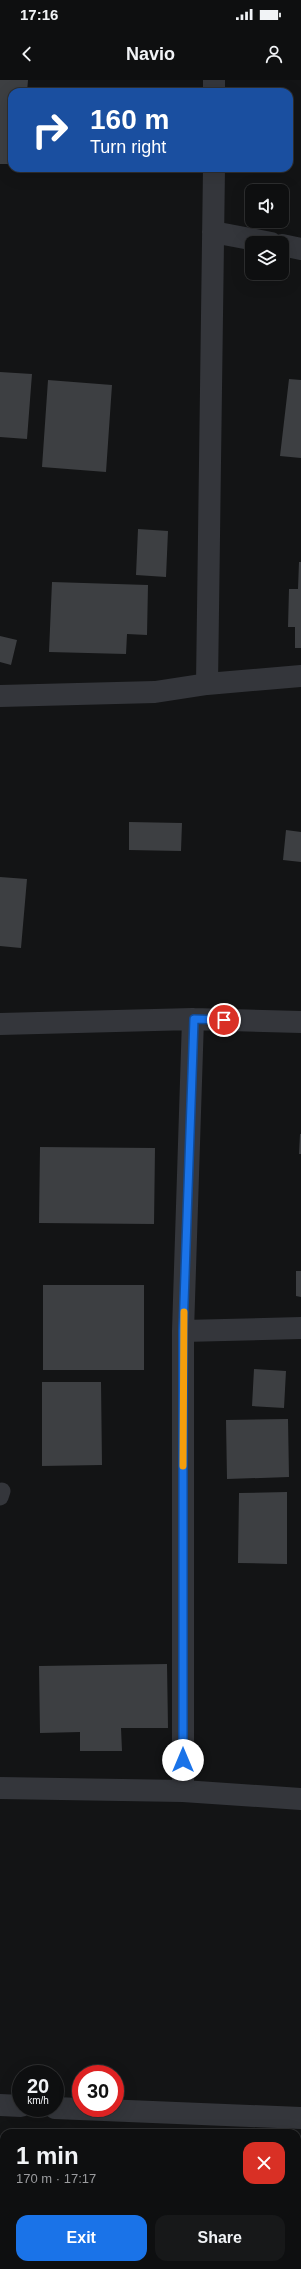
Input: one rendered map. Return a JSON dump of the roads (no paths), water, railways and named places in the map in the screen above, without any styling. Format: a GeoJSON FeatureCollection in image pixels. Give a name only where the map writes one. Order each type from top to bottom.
{"type":"FeatureCollection","features":[{"type":"Feature","properties":{"kind":"street"},"geometry":{"type":"LineString","coordinates":[[207,684],[214,172]]}},
{"type":"Feature","properties":{"kind":"street"},"geometry":{"type":"LineString","coordinates":[[213,232],[245,238]]}},
{"type":"Feature","properties":{"kind":"street"},"geometry":{"type":"LineString","coordinates":[[289,246],[301,249]]}},
{"type":"Feature","properties":{"kind":"street"},"geometry":{"type":"LineString","coordinates":[[0,696],[154,692],[207,684],[301,676]]}},
{"type":"Feature","properties":{"kind":"street"},"geometry":{"type":"LineString","coordinates":[[183,1791],[183,1331],[194,1019]]}},
{"type":"Feature","properties":{"kind":"street"},"geometry":{"type":"LineString","coordinates":[[0,1024],[194,1019],[301,1022]]}},
{"type":"Feature","properties":{"kind":"street"},"geometry":{"type":"LineString","coordinates":[[183,1331],[301,1328]]}},
{"type":"Feature","properties":{"kind":"street"},"geometry":{"type":"LineString","coordinates":[[0,1788],[183,1791],[301,1799]]}},
{"type":"Feature","properties":{"kind":"street"},"geometry":{"type":"LineString","coordinates":[[0,2105],[12,2106]]}},
{"type":"Feature","properties":{"kind":"street"},"geometry":{"type":"LineString","coordinates":[[64,2108],[301,2118]]}}]}
